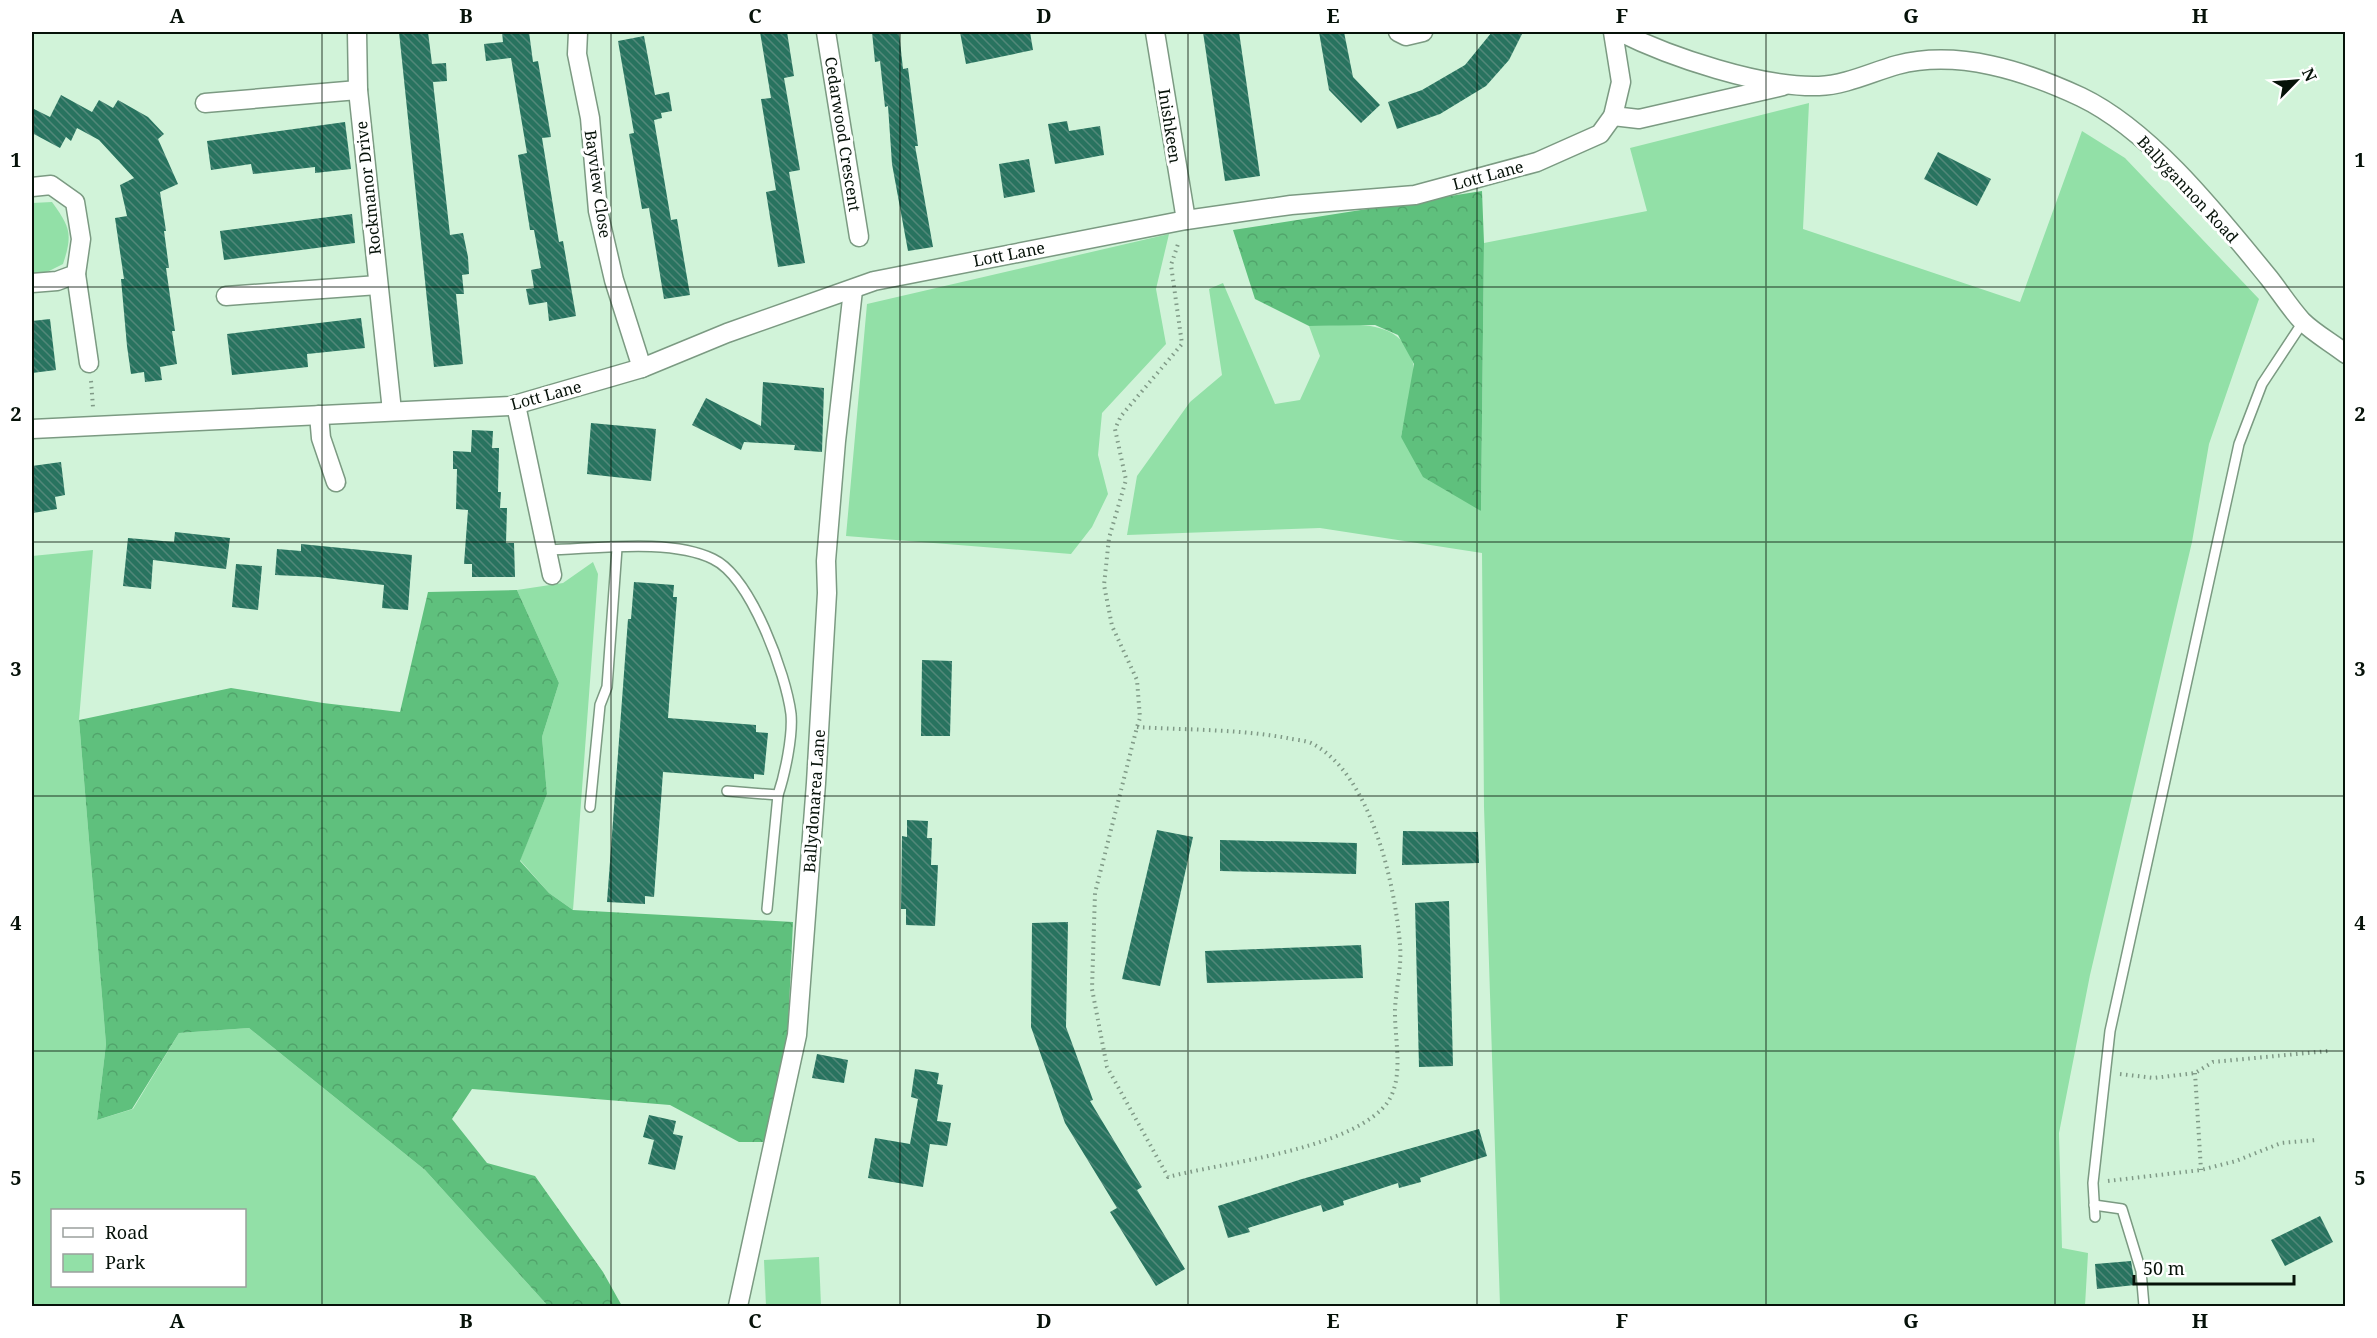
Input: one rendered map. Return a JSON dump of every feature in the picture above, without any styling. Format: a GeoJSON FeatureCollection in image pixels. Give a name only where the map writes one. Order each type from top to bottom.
{"type":"FeatureCollection","features":[{"type":"Feature","properties":{"kind":"street","name":"Rockmanor Drive"},"geometry":{"type":"LineString","coordinates":[[357,32],[358,90],[392,411]]}},
{"type":"Feature","properties":{"kind":"street","name":"Bayview Close"},"geometry":{"type":"LineString","coordinates":[[578,32],[577,54],[590,118],[598,212],[614,280],[642,368]]}},
{"type":"Feature","properties":{"kind":"street","name":"Cedarwood Crescent"},"geometry":{"type":"LineString","coordinates":[[826,32],[859,237]]}},
{"type":"Feature","properties":{"kind":"street","name":"Inishkeen"},"geometry":{"type":"LineString","coordinates":[[1155,32],[1186,220]]}},
{"type":"Feature","properties":{"kind":"street"},"geometry":{"type":"LineString","coordinates":[[1398,32],[1406,36],[1423,32]]}},
{"type":"Feature","properties":{"kind":"street"},"geometry":{"type":"LineString","coordinates":[[1613,32],[1621,82],[1613,116]]}},
{"type":"Feature","properties":{"kind":"street","name":"Ballygannon Road"},"geometry":{"type":"LineString","coordinates":[[1620,32],[1657,50],[1788,85],[1821,86],[1931,58],[1961,59],[2025,76],[2080,97],[2112,114],[2178,173],[2217,216],[2303,322],[2346,354]]}},
{"type":"Feature","properties":{"kind":"street","name":"Ballygannon Road"},"geometry":{"type":"LineString","coordinates":[[1613,116],[1639,119],[1788,85]]}},
{"type":"Feature","properties":{"kind":"street"},"geometry":{"type":"LineString","coordinates":[[205,103],[358,90]]}},
{"type":"Feature","properties":{"kind":"street","name":"Lott Lane"},"geometry":{"type":"LineString","coordinates":[[32,429],[516,405],[642,368],[727,333],[874,281],[1186,220],[1291,205],[1415,195],[1537,162],[1600,134],[1613,116]]}},
{"type":"Feature","properties":{"kind":"street"},"geometry":{"type":"LineString","coordinates":[[32,187],[51,185],[75,202],[81,238],[76,274],[89,363]]}},
{"type":"Feature","properties":{"kind":"street"},"geometry":{"type":"LineString","coordinates":[[32,283],[57,281],[76,274]]}},
{"type":"Feature","properties":{"kind":"street"},"geometry":{"type":"LineString","coordinates":[[226,296],[378,285]]}},
{"type":"Feature","properties":{"kind":"street","name":"Ballydonarea Lane"},"geometry":{"type":"LineString","coordinates":[[738,1306],[797,1035],[816,772],[827,593],[827,549],[853,290]]}},
{"type":"Feature","properties":{"kind":"street"},"geometry":{"type":"LineString","coordinates":[[516,405],[552,574]]}},
{"type":"Feature","properties":{"kind":"street"},"geometry":{"type":"LineString","coordinates":[[320,415],[321,438],[336,482]]}},
{"type":"Feature","properties":{"kind":"lane"},"geometry":{"type":"LineString","coordinates":[[2096,1217],[2093,1183],[2104,1071],[2113,1020],[2240,444],[2262,384],[2303,322]]}},
{"type":"Feature","properties":{"kind":"lane"},"geometry":{"type":"LineString","coordinates":[[547,550],[678,547],[716,560],[742,587],[758,613],[782,671],[791,716],[784,779],[778,795],[767,909]]}},
{"type":"Feature","properties":{"kind":"lane"},"geometry":{"type":"LineString","coordinates":[[590,807],[600,705],[607,687],[617,548]]}},
{"type":"Feature","properties":{"kind":"lane"},"geometry":{"type":"LineString","coordinates":[[727,791],[778,795]]}},
{"type":"Feature","properties":{"kind":"lane"},"geometry":{"type":"LineString","coordinates":[[2094,1205],[2122,1209],[2141,1271],[2144,1306]]}},
{"type":"Feature","properties":{"kind":"path"},"geometry":{"type":"LineString","coordinates":[[1137,727],[1262,734],[1311,743],[1338,762],[1373,820],[1390,882],[1400,947],[1395,1009],[1396,1088],[1382,1108],[1361,1125],[1296,1151],[1168,1177],[1107,1067],[1092,988],[1095,893],[1137,727],[1140,718],[1137,680],[1112,626],[1104,585],[1109,538],[1126,480],[1116,429],[1121,417],[1182,344],[1172,265],[1186,220]]}},
{"type":"Feature","properties":{"kind":"path"},"geometry":{"type":"LineString","coordinates":[[89,363],[95,426]]}},
{"type":"Feature","properties":{"kind":"path"},"geometry":{"type":"LineString","coordinates":[[2104,1071],[2154,1078],[2195,1073],[2213,1062],[2328,1051]]}},
{"type":"Feature","properties":{"kind":"path"},"geometry":{"type":"LineString","coordinates":[[2195,1073],[2201,1170]]}},
{"type":"Feature","properties":{"kind":"path"},"geometry":{"type":"LineString","coordinates":[[2093,1183],[2201,1170],[2236,1161],[2281,1143],[2316,1140]]}},
{"type":"Feature","properties":{"kind":"green space"},"geometry":{"type":"Polygon","coordinates":[[[1809,103],[1803,229],[2020,302],[2082,131],[2125,158],[2259,299],[2209,444],[2192,542],[2090,975],[2059,1133],[2062,1248],[2088,1253],[2085,1306],[1500,1306],[1484,807],[1482,553],[1320,528],[1127,535],[1137,476],[1190,402],[1222,375],[1209,289],[1223,283],[1275,404],[1300,400],[1320,356],[1309,326],[1371,326],[1397,337],[1407,347],[1413,363],[1411,387],[1401,437],[1481,511],[1484,243],[1647,211],[1630,148],[1809,103]]]}},
{"type":"Feature","properties":{"kind":"green space"},"geometry":{"type":"Polygon","coordinates":[[[1482,191],[1484,243],[1481,511],[1423,477],[1401,437],[1414,364],[1398,335],[1375,325],[1309,326],[1255,299],[1233,230],[1482,191]]]}},
{"type":"Feature","properties":{"kind":"green space"},"geometry":{"type":"Polygon","coordinates":[[[52,202],[63,218],[68,231],[66,254],[63,264],[47,272],[32,274],[32,203],[52,202]]]}},
{"type":"Feature","properties":{"kind":"green space"},"geometry":{"type":"Polygon","coordinates":[[[1169,234],[1156,289],[1166,344],[1102,413],[1098,455],[1108,494],[1092,527],[1071,554],[846,536],[867,304],[1169,234]]]}},
{"type":"Feature","properties":{"kind":"green space"},"geometry":{"type":"Polygon","coordinates":[[[93,550],[79,720],[106,1044],[97,1120],[133,1109],[179,1033],[249,1028],[425,1170],[548,1306],[32,1306],[32,556],[93,550]]]}},
{"type":"Feature","properties":{"kind":"green space"},"geometry":{"type":"Polygon","coordinates":[[[593,562],[598,574],[573,910],[549,893],[520,860],[547,794],[542,737],[559,683],[517,590],[563,583],[593,562]]]}},
{"type":"Feature","properties":{"kind":"green space"},"geometry":{"type":"Polygon","coordinates":[[[517,590],[559,683],[542,737],[547,794],[520,861],[549,893],[573,910],[793,922],[788,1029],[768,1142],[739,1142],[670,1105],[472,1089],[452,1119],[487,1163],[535,1176],[603,1272],[622,1306],[548,1306],[425,1170],[249,1028],[179,1033],[132,1109],[97,1120],[106,1044],[79,720],[231,688],[323,703],[400,712],[428,592],[517,590]]]}},
{"type":"Feature","properties":{"kind":"green space"},"geometry":{"type":"Polygon","coordinates":[[[819,1257],[821,1306],[766,1306],[764,1260],[819,1257]]]}},
{"type":"Feature","properties":{"kind":"building"},"geometry":{"type":"Polygon","coordinates":[[[399,32],[428,32],[432,64],[446,63],[447,81],[433,82],[450,235],[463,233],[468,257],[469,274],[462,275],[464,294],[456,294],[463,364],[434,367],[399,32]]]}},
{"type":"Feature","properties":{"kind":"building"},"geometry":{"type":"Polygon","coordinates":[[[502,32],[529,32],[533,62],[538,61],[551,137],[542,138],[559,242],[563,241],[576,316],[549,321],[547,302],[529,305],[526,289],[534,288],[531,270],[541,268],[534,230],[530,230],[518,155],[527,153],[511,58],[486,61],[484,44],[503,42],[502,32]]]}},
{"type":"Feature","properties":{"kind":"building"},"geometry":{"type":"Polygon","coordinates":[[[760,32],[787,32],[794,76],[784,78],[800,170],[789,172],[805,263],[778,267],[766,192],[776,190],[761,99],[771,98],[760,32]]]}},
{"type":"Feature","properties":{"kind":"building"},"geometry":{"type":"Polygon","coordinates":[[[872,32],[899,32],[903,69],[908,68],[918,146],[915,146],[933,247],[908,251],[892,164],[888,106],[885,107],[880,61],[875,62],[872,32]]]}},
{"type":"Feature","properties":{"kind":"building"},"geometry":{"type":"Polygon","coordinates":[[[960,32],[1030,32],[1033,50],[966,64],[960,32]]]}},
{"type":"Feature","properties":{"kind":"building"},"geometry":{"type":"Polygon","coordinates":[[[1203,32],[1239,32],[1260,176],[1225,181],[1203,32]]]}},
{"type":"Feature","properties":{"kind":"building"},"geometry":{"type":"Polygon","coordinates":[[[1319,32],[1344,32],[1353,77],[1380,105],[1361,123],[1329,90],[1319,32]]]}},
{"type":"Feature","properties":{"kind":"building"},"geometry":{"type":"Polygon","coordinates":[[[1492,32],[1523,32],[1509,60],[1486,86],[1440,114],[1397,129],[1388,102],[1422,90],[1465,65],[1492,32]]]}},
{"type":"Feature","properties":{"kind":"building"},"geometry":{"type":"Polygon","coordinates":[[[644,36],[655,95],[669,92],[672,111],[661,113],[662,118],[654,120],[671,220],[677,219],[690,295],[664,299],[649,208],[642,209],[629,134],[634,133],[618,41],[644,36]]]}},
{"type":"Feature","properties":{"kind":"building"},"geometry":{"type":"Polygon","coordinates":[[[61,95],[92,112],[99,100],[113,108],[118,100],[148,117],[164,134],[158,139],[178,184],[160,192],[166,231],[164,231],[169,268],[166,268],[177,364],[160,367],[162,380],[145,382],[144,372],[131,374],[127,346],[121,279],[124,279],[115,218],[127,216],[120,185],[134,178],[99,140],[77,128],[71,141],[66,137],[60,148],[32,133],[32,108],[50,117],[61,95]]]}},
{"type":"Feature","properties":{"kind":"building"},"geometry":{"type":"Polygon","coordinates":[[[1067,121],[1069,131],[1100,126],[1104,155],[1055,164],[1048,124],[1067,121]]]}},
{"type":"Feature","properties":{"kind":"building"},"geometry":{"type":"Polygon","coordinates":[[[345,122],[351,169],[315,173],[315,167],[253,174],[251,164],[211,170],[207,141],[345,122]]]}},
{"type":"Feature","properties":{"kind":"building"},"geometry":{"type":"Polygon","coordinates":[[[1938,152],[1991,179],[1977,206],[1924,179],[1938,152]]]}},
{"type":"Feature","properties":{"kind":"building"},"geometry":{"type":"Polygon","coordinates":[[[1029,159],[1035,192],[1004,198],[999,164],[1029,159]]]}},
{"type":"Feature","properties":{"kind":"building"},"geometry":{"type":"Polygon","coordinates":[[[352,214],[355,243],[224,260],[220,231],[352,214]]]}},
{"type":"Feature","properties":{"kind":"building"},"geometry":{"type":"Polygon","coordinates":[[[361,318],[365,348],[307,354],[308,367],[232,375],[227,334],[361,318]]]}},
{"type":"Feature","properties":{"kind":"building"},"geometry":{"type":"Polygon","coordinates":[[[50,319],[56,370],[32,373],[32,321],[50,319]]]}},
{"type":"Feature","properties":{"kind":"building"},"geometry":{"type":"Polygon","coordinates":[[[763,382],[824,388],[822,452],[794,450],[795,445],[744,442],[741,450],[692,425],[706,398],[761,426],[763,382]]]}},
{"type":"Feature","properties":{"kind":"building"},"geometry":{"type":"Polygon","coordinates":[[[591,423],[656,429],[651,481],[587,474],[591,423]]]}},
{"type":"Feature","properties":{"kind":"building"},"geometry":{"type":"Polygon","coordinates":[[[472,430],[493,431],[492,448],[499,448],[498,492],[501,492],[500,508],[507,508],[506,543],[514,543],[515,577],[472,577],[472,564],[464,564],[468,510],[456,509],[457,469],[453,469],[453,451],[471,452],[472,430]]]}},
{"type":"Feature","properties":{"kind":"building"},"geometry":{"type":"Polygon","coordinates":[[[61,462],[65,495],[55,497],[57,509],[33,513],[32,466],[61,462]]]}},
{"type":"Feature","properties":{"kind":"building"},"geometry":{"type":"Polygon","coordinates":[[[175,532],[230,538],[226,569],[153,560],[151,589],[123,586],[128,538],[174,542],[175,532]]]}},
{"type":"Feature","properties":{"kind":"building"},"geometry":{"type":"Polygon","coordinates":[[[301,544],[412,555],[408,610],[382,608],[384,585],[318,577],[275,575],[277,549],[301,551],[301,544]]]}},
{"type":"Feature","properties":{"kind":"building"},"geometry":{"type":"Polygon","coordinates":[[[236,564],[262,566],[258,610],[232,607],[236,564]]]}},
{"type":"Feature","properties":{"kind":"building"},"geometry":{"type":"Polygon","coordinates":[[[634,582],[674,585],[673,597],[677,597],[668,718],[756,725],[756,732],[768,733],[764,775],[754,774],[754,779],[663,772],[654,897],[645,896],[645,904],[607,902],[628,619],[631,619],[634,582]]]}},
{"type":"Feature","properties":{"kind":"building"},"geometry":{"type":"Polygon","coordinates":[[[922,660],[952,661],[950,736],[921,736],[922,660]]]}},
{"type":"Feature","properties":{"kind":"building"},"geometry":{"type":"Polygon","coordinates":[[[907,820],[928,821],[927,838],[932,838],[931,865],[938,865],[935,926],[906,925],[906,909],[901,909],[902,836],[907,837],[907,820]]]}},
{"type":"Feature","properties":{"kind":"building"},"geometry":{"type":"Polygon","coordinates":[[[1157,830],[1193,837],[1160,986],[1122,979],[1157,830]]]}},
{"type":"Feature","properties":{"kind":"building"},"geometry":{"type":"Polygon","coordinates":[[[1403,831],[1478,832],[1479,863],[1402,865],[1403,831]]]}},
{"type":"Feature","properties":{"kind":"building"},"geometry":{"type":"Polygon","coordinates":[[[1220,840],[1357,843],[1356,874],[1220,871],[1220,840]]]}},
{"type":"Feature","properties":{"kind":"building"},"geometry":{"type":"Polygon","coordinates":[[[1449,901],[1453,1066],[1419,1067],[1415,903],[1449,901]]]}},
{"type":"Feature","properties":{"kind":"building"},"geometry":{"type":"Polygon","coordinates":[[[1068,922],[1066,1027],[1093,1100],[1090,1101],[1142,1187],[1137,1190],[1185,1269],[1156,1286],[1110,1212],[1117,1208],[1065,1123],[1031,1027],[1032,923],[1068,922]]]}},
{"type":"Feature","properties":{"kind":"building"},"geometry":{"type":"Polygon","coordinates":[[[1361,945],[1363,978],[1207,983],[1205,951],[1361,945]]]}},
{"type":"Feature","properties":{"kind":"building"},"geometry":{"type":"Polygon","coordinates":[[[817,1054],[848,1060],[844,1083],[812,1078],[817,1054]]]}},
{"type":"Feature","properties":{"kind":"building"},"geometry":{"type":"Polygon","coordinates":[[[915,1069],[939,1073],[937,1084],[943,1085],[937,1121],[951,1123],[947,1146],[930,1144],[923,1187],[868,1178],[875,1138],[910,1144],[918,1099],[911,1097],[915,1069]]]}},
{"type":"Feature","properties":{"kind":"building"},"geometry":{"type":"Polygon","coordinates":[[[649,1115],[676,1121],[673,1134],[683,1136],[675,1170],[648,1164],[654,1140],[643,1137],[649,1115]]]}},
{"type":"Feature","properties":{"kind":"building"},"geometry":{"type":"Polygon","coordinates":[[[1479,1129],[1487,1156],[1420,1178],[1421,1182],[1399,1188],[1398,1183],[1343,1201],[1344,1205],[1323,1212],[1321,1205],[1248,1228],[1250,1232],[1228,1238],[1218,1206],[1302,1179],[1479,1129]]]}},
{"type":"Feature","properties":{"kind":"building"},"geometry":{"type":"Polygon","coordinates":[[[2320,1216],[2333,1242],[2285,1266],[2271,1240],[2320,1216]]]}},
{"type":"Feature","properties":{"kind":"building"},"geometry":{"type":"Polygon","coordinates":[[[2131,1261],[2135,1285],[2097,1289],[2095,1264],[2131,1261]]]}}]}
